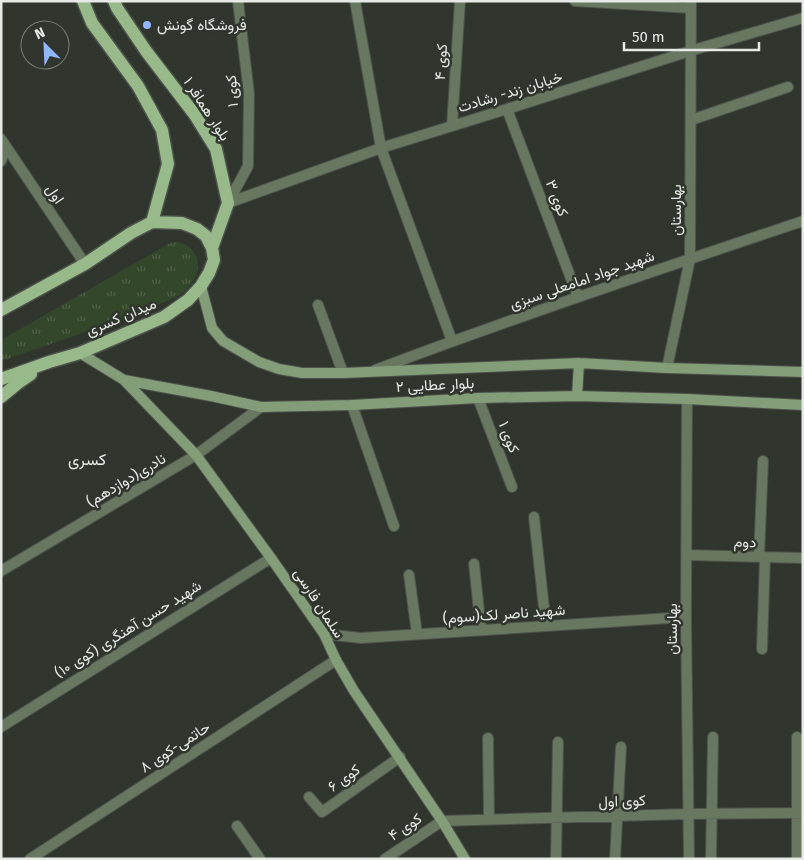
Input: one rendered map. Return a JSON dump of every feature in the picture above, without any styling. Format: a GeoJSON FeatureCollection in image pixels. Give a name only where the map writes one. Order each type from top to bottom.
{"type":"FeatureCollection","features":[{"type":"Feature","properties":{"kind":"main road"},"geometry":{"type":"LineString","coordinates":[[82,1],[92,23],[138,86],[162,130],[168,164],[152,222]]}},
{"type":"Feature","properties":{"kind":"main road","name":"بلوار همافر ۱"},"geometry":{"type":"LineString","coordinates":[[114,1],[146,51],[195,114],[216,150],[228,203]]}},
{"type":"Feature","properties":{"kind":"main road"},"geometry":{"type":"LineString","coordinates":[[212,248],[228,203]]}},
{"type":"Feature","properties":{"kind":"main road"},"geometry":{"type":"LineString","coordinates":[[1,310],[85,264],[131,233],[152,222],[182,223],[197,229],[206,236],[212,248]]}},
{"type":"Feature","properties":{"kind":"main road","name":"میدان کسری"},"geometry":{"type":"LineString","coordinates":[[1,379],[80,352],[164,317],[188,300],[201,286],[210,273],[214,260],[212,248]]}},
{"type":"Feature","properties":{"kind":"main road"},"geometry":{"type":"LineString","coordinates":[[1,397],[49,362]]}},
{"type":"Feature","properties":{"kind":"street","name":"کوی ۱"},"geometry":{"type":"LineString","coordinates":[[228,203],[248,166],[249,94],[238,1]]}},
{"type":"Feature","properties":{"kind":"street"},"geometry":{"type":"LineString","coordinates":[[355,1],[381,148],[452,341]]}},
{"type":"Feature","properties":{"kind":"street","name":"کوی ۴"},"geometry":{"type":"LineString","coordinates":[[452,126],[460,1]]}},
{"type":"Feature","properties":{"kind":"street"},"geometry":{"type":"LineString","coordinates":[[575,1],[690,5]]}},
{"type":"Feature","properties":{"kind":"street","name":"بهارستان"},"geometry":{"type":"LineString","coordinates":[[667,368],[690,259],[690,5]]}},
{"type":"Feature","properties":{"kind":"street","name":"خیابان زند- رشادت"},"geometry":{"type":"LineString","coordinates":[[228,203],[381,148],[690,51],[803,18]]}},
{"type":"Feature","properties":{"kind":"street"},"geometry":{"type":"LineString","coordinates":[[691,120],[788,87]]}},
{"type":"Feature","properties":{"kind":"street","name":"کوی ۳"},"geometry":{"type":"LineString","coordinates":[[508,109],[578,297]]}},
{"type":"Feature","properties":{"kind":"street"},"geometry":{"type":"LineString","coordinates":[[1,161],[4,143]]}},
{"type":"Feature","properties":{"kind":"street","name":"اول"},"geometry":{"type":"LineString","coordinates":[[4,143],[85,264]]}},
{"type":"Feature","properties":{"kind":"street","name":"شهید جواد امامعلی سبزی"},"geometry":{"type":"LineString","coordinates":[[372,372],[452,341],[803,221]]}},
{"type":"Feature","properties":{"kind":"street","name":"بلوار عطایی ۲"},"geometry":{"type":"LineString","coordinates":[[201,286],[212,328],[224,341],[258,362],[279,369],[302,373],[372,372],[579,363],[803,372]]}},
{"type":"Feature","properties":{"kind":"street"},"geometry":{"type":"LineString","coordinates":[[318,305],[343,373]]}},
{"type":"Feature","properties":{"kind":"street","name":"بلوار عطایی ۲"},"geometry":{"type":"LineString","coordinates":[[80,352],[124,380],[261,407],[577,396],[803,404]]}},
{"type":"Feature","properties":{"kind":"street"},"geometry":{"type":"LineString","coordinates":[[577,396],[579,363]]}},
{"type":"Feature","properties":{"kind":"street","name":"سلمان فارسی"},"geometry":{"type":"LineString","coordinates":[[124,380],[196,455],[271,558],[324,634],[354,691],[400,757],[465,859]]}},
{"type":"Feature","properties":{"kind":"street","name":"کوی ۱"},"geometry":{"type":"LineString","coordinates":[[478,398],[512,488]]}},
{"type":"Feature","properties":{"kind":"street","name":"بهارستان"},"geometry":{"type":"LineString","coordinates":[[686,399],[689,859]]}},
{"type":"Feature","properties":{"kind":"street"},"geometry":{"type":"LineString","coordinates":[[352,405],[394,526]]}},
{"type":"Feature","properties":{"kind":"street","name":"نادری(دوازدهم)"},"geometry":{"type":"LineString","coordinates":[[1,571],[196,455],[261,407]]}},
{"type":"Feature","properties":{"kind":"street"},"geometry":{"type":"LineString","coordinates":[[762,461],[762,649]]}},
{"type":"Feature","properties":{"kind":"street"},"geometry":{"type":"LineString","coordinates":[[534,517],[546,626]]}},
{"type":"Feature","properties":{"kind":"street","name":"دوم"},"geometry":{"type":"LineString","coordinates":[[687,555],[803,558]]}},
{"type":"Feature","properties":{"kind":"street","name":"شهید حسن آهنگری (کوی ۱۰)"},"geometry":{"type":"LineString","coordinates":[[1,727],[271,558]]}},
{"type":"Feature","properties":{"kind":"street"},"geometry":{"type":"LineString","coordinates":[[474,564],[481,630]]}},
{"type":"Feature","properties":{"kind":"street"},"geometry":{"type":"LineString","coordinates":[[409,575],[416,634]]}},
{"type":"Feature","properties":{"kind":"street","name":"شهید ناصر لک(سوم)"},"geometry":{"type":"LineString","coordinates":[[324,634],[361,638],[686,617]]}},
{"type":"Feature","properties":{"kind":"street","name":"حاتمی-کوی ۸"},"geometry":{"type":"LineString","coordinates":[[30,859],[336,660]]}},
{"type":"Feature","properties":{"kind":"street"},"geometry":{"type":"LineString","coordinates":[[711,859],[713,737]]}},
{"type":"Feature","properties":{"kind":"street"},"geometry":{"type":"LineString","coordinates":[[797,737],[800,813],[797,859]]}},
{"type":"Feature","properties":{"kind":"street"},"geometry":{"type":"LineString","coordinates":[[488,738],[489,819]]}},
{"type":"Feature","properties":{"kind":"street"},"geometry":{"type":"LineString","coordinates":[[556,859],[558,742]]}},
{"type":"Feature","properties":{"kind":"street"},"geometry":{"type":"LineString","coordinates":[[616,859],[621,747]]}},
{"type":"Feature","properties":{"kind":"street","name":"کوی ۶"},"geometry":{"type":"LineString","coordinates":[[309,797],[322,812],[400,757]]}},
{"type":"Feature","properties":{"kind":"street","name":"کوی اول"},"geometry":{"type":"LineString","coordinates":[[442,821],[688,814],[800,813]]}},
{"type":"Feature","properties":{"kind":"street","name":"کوی ۴"},"geometry":{"type":"LineString","coordinates":[[385,859],[442,821]]}},
{"type":"Feature","properties":{"kind":"street"},"geometry":{"type":"LineString","coordinates":[[237,826],[260,859]]}},
{"type":"Feature","properties":{"kind":"green space"},"geometry":{"type":"Polygon","coordinates":[[[177,242],[187,245],[192,249],[197,258],[198,268],[195,278],[189,287],[177,297],[72,337],[1,361],[1,340],[170,243],[177,242]]]}},
{"type":"Feature","properties":{"kind":"place","name":"فروشگاه گونش"},"geometry":{"type":"Point","coordinates":[147,25]}},
{"type":"Feature","properties":{"kind":"district","name":"کسری"},"geometry":{"type":"Point","coordinates":[87,459]}}]}
